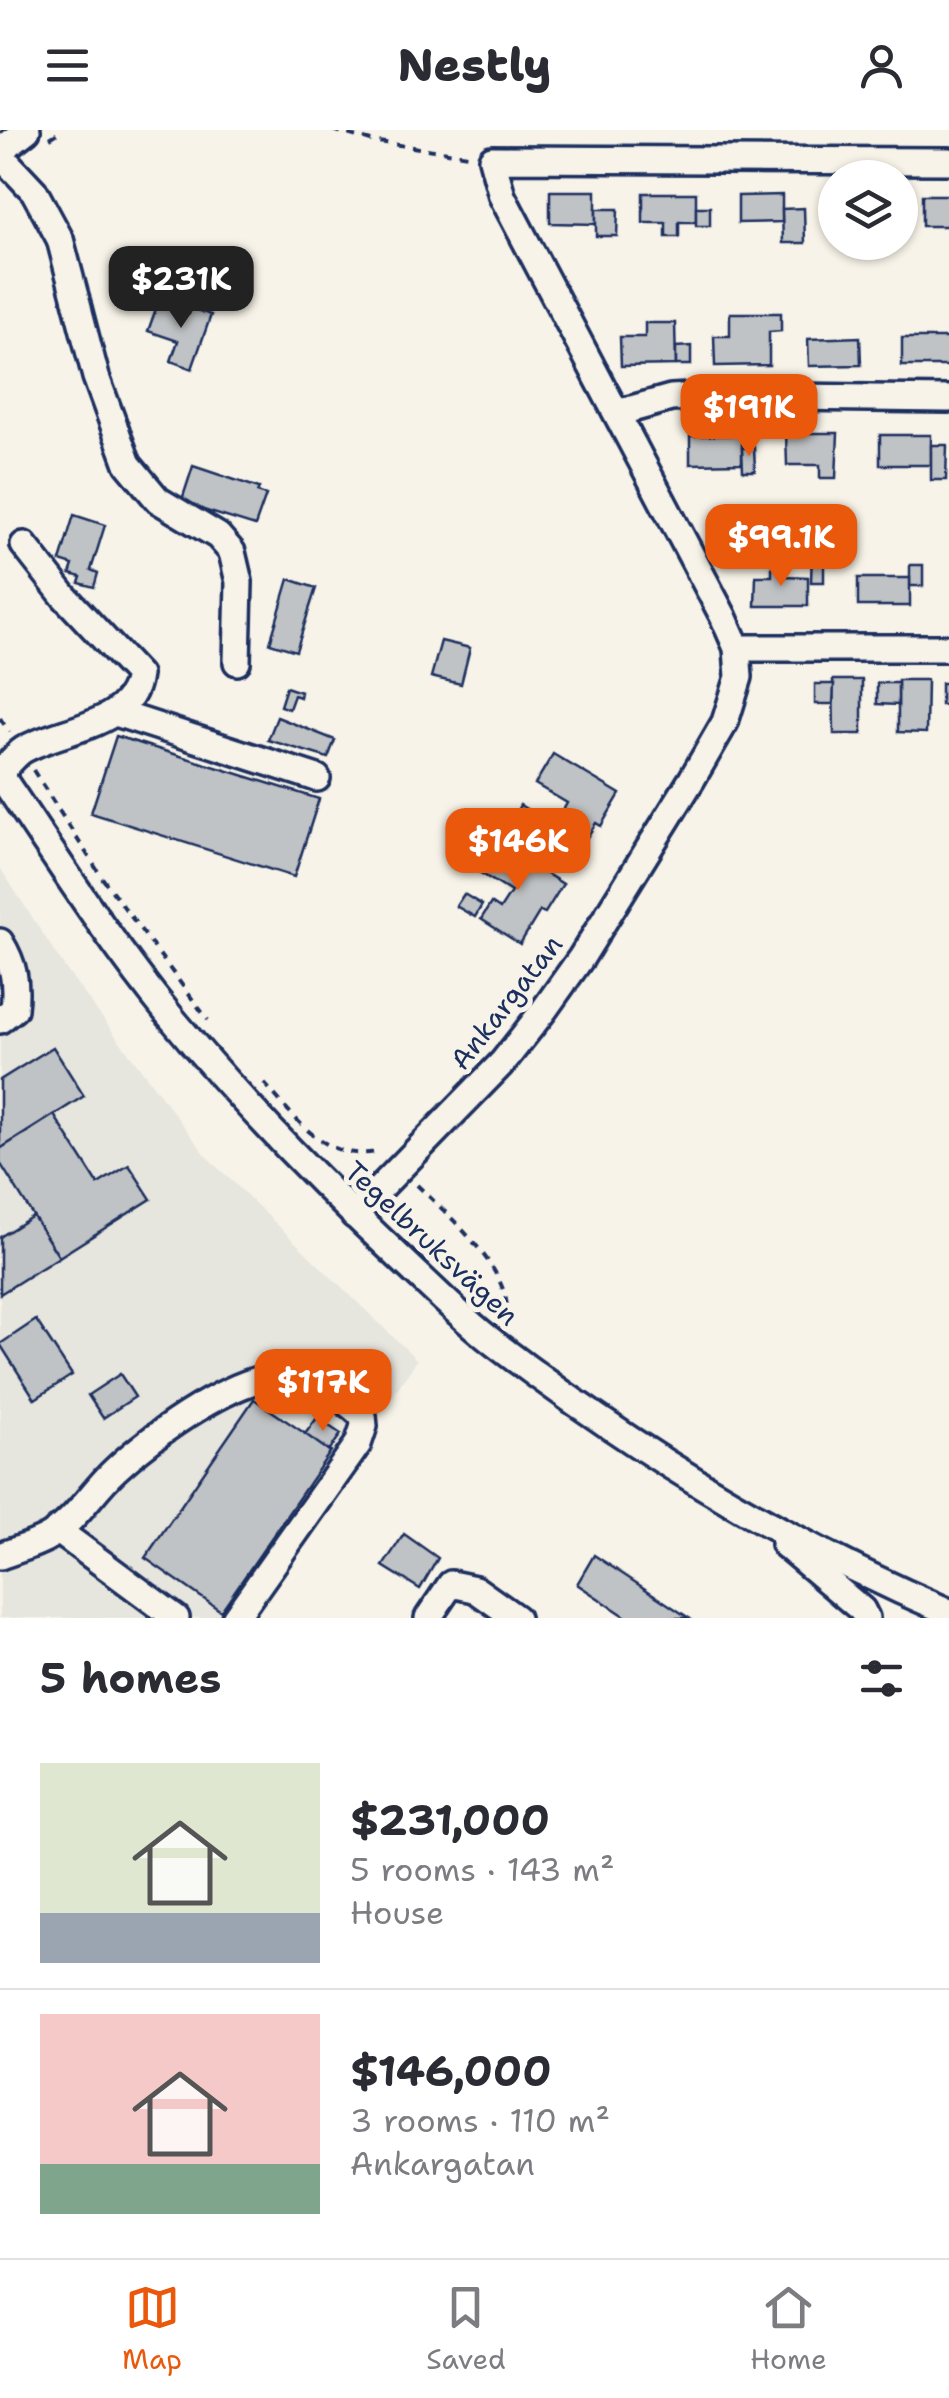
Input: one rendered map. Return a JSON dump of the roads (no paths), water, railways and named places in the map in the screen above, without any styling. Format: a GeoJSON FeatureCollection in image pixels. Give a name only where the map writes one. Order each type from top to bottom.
{"type":"FeatureCollection","features":[{"type":"Feature","properties":{"kind":"street"},"geometry":{"type":"LineString","coordinates":[[27,130],[0,153],[34,191],[60,239],[96,377],[128,464],[158,500],[218,536],[232,552],[239,582],[238,662]]}},
{"type":"Feature","properties":{"kind":"street"},"geometry":{"type":"LineString","coordinates":[[949,162],[492,158],[502,196],[703,574],[737,648],[949,648]]}},
{"type":"Feature","properties":{"kind":"street"},"geometry":{"type":"LineString","coordinates":[[617,413],[672,398],[708,396],[949,399]]}},
{"type":"Feature","properties":{"kind":"street"},"geometry":{"type":"LineString","coordinates":[[0,774],[22,751],[116,713],[136,690],[138,675],[64,596],[24,545]]}},
{"type":"Feature","properties":{"kind":"street","name":"Ankargatan"},"geometry":{"type":"LineString","coordinates":[[354,1216],[502,1062],[581,958],[725,722],[738,677],[737,648]]}},
{"type":"Feature","properties":{"kind":"street"},"geometry":{"type":"LineString","coordinates":[[116,713],[317,778]]}},
{"type":"Feature","properties":{"kind":"street","name":"Tegelbruksvägen"},"geometry":{"type":"LineString","coordinates":[[0,774],[120,951],[225,1080],[354,1216],[492,1342],[664,1461],[918,1609],[949,1612]]}},
{"type":"Feature","properties":{"kind":"street"},"geometry":{"type":"LineString","coordinates":[[0,942],[11,960],[17,987],[14,1010],[0,1020]]}},
{"type":"Feature","properties":{"kind":"street"},"geometry":{"type":"LineString","coordinates":[[0,1556],[57,1530],[125,1461],[196,1408],[255,1381],[286,1375],[310,1380],[356,1410],[363,1416],[364,1426],[358,1444],[235,1618]]}},
{"type":"Feature","properties":{"kind":"street"},"geometry":{"type":"LineString","coordinates":[[747,1510],[854,1603],[866,1618]]}},
{"type":"Feature","properties":{"kind":"street"},"geometry":{"type":"LineString","coordinates":[[57,1530],[176,1618]]}},
{"type":"Feature","properties":{"kind":"street"},"geometry":{"type":"LineString","coordinates":[[428,1618],[451,1584],[475,1589],[516,1618]]}}]}
